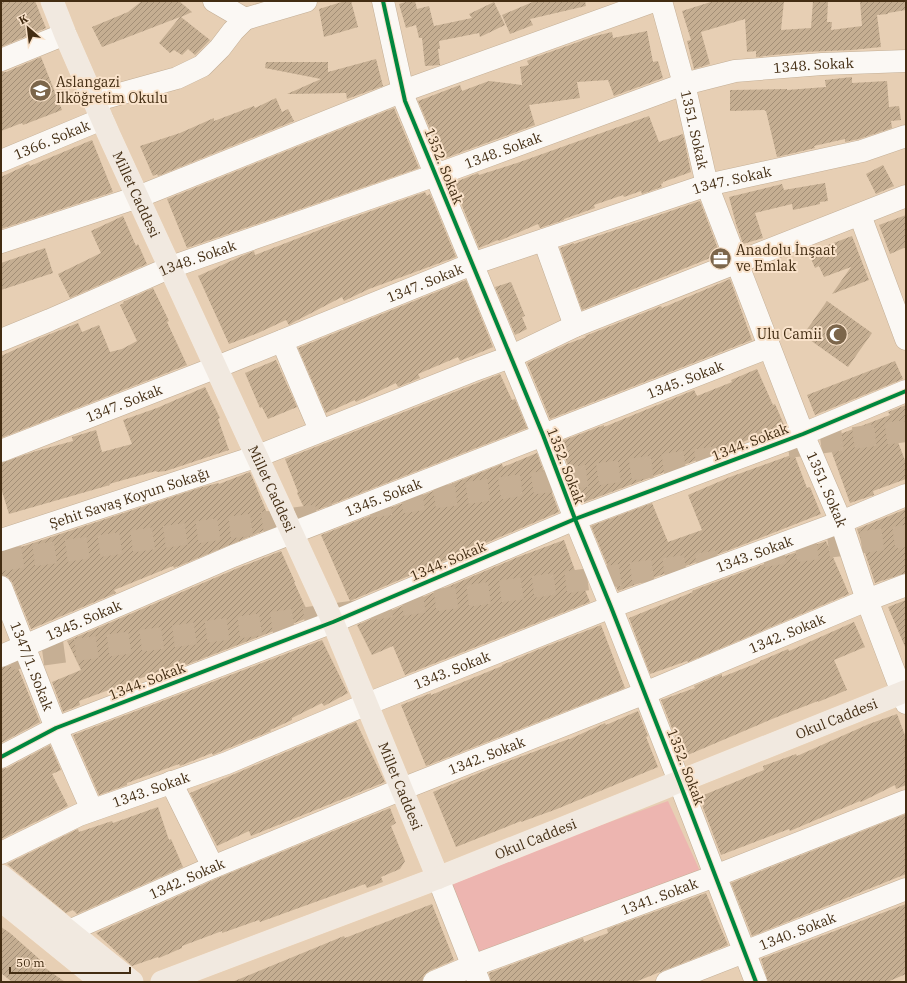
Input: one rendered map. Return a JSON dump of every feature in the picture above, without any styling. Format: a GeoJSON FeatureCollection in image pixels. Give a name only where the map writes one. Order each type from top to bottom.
{"type":"FeatureCollection","features":[{"type":"Feature","properties":{"kind":"main road","name":"Millet Caddesi"},"geometry":{"type":"LineString","coordinates":[[52,1],[98,110],[171,266],[333,622],[438,878]]}},
{"type":"Feature","properties":{"kind":"main road","name":"Okul Caddesi"},"geometry":{"type":"LineString","coordinates":[[162,982],[438,878],[679,781],[905,696]]}},
{"type":"Feature","properties":{"kind":"main road"},"geometry":{"type":"LineString","coordinates":[[1,876],[132,982]]}},
{"type":"Feature","properties":{"kind":"main road"},"geometry":{"type":"LineString","coordinates":[[1,900],[102,982]]}},
{"type":"Feature","properties":{"kind":"street"},"geometry":{"type":"LineString","coordinates":[[214,1],[245,18],[306,1]]}},
{"type":"Feature","properties":{"kind":"street","name":"1352. Sokak"},"geometry":{"type":"LineString","coordinates":[[383,1],[405,101],[543,435],[645,693],[756,982]]}},
{"type":"Feature","properties":{"kind":"street"},"geometry":{"type":"LineString","coordinates":[[1,242],[138,197],[403,91],[654,1]]}},
{"type":"Feature","properties":{"kind":"street","name":"1351. Sokak"},"geometry":{"type":"LineString","coordinates":[[661,1],[684,84],[707,185],[803,434],[841,522],[867,600],[905,696]]}},
{"type":"Feature","properties":{"kind":"street","name":"1366. Sokak"},"geometry":{"type":"LineString","coordinates":[[1,161],[98,110],[202,66],[220,48],[245,18]]}},
{"type":"Feature","properties":{"kind":"street"},"geometry":{"type":"LineString","coordinates":[[1,60],[65,34]]}},
{"type":"Feature","properties":{"kind":"street","name":"1348. Sokak"},"geometry":{"type":"LineString","coordinates":[[1,340],[50,320],[171,266],[436,175],[684,84],[735,71],[822,64],[906,61]]}},
{"type":"Feature","properties":{"kind":"street","name":"1347. Sokak"},"geometry":{"type":"LineString","coordinates":[[1,450],[217,367],[472,264],[707,185],[862,152],[906,136]]}},
{"type":"Feature","properties":{"kind":"street","name":"Şehit Savaş Koyun Sokağı"},"geometry":{"type":"LineString","coordinates":[[1,539],[258,456],[320,430],[510,357],[575,326],[906,196]]}},
{"type":"Feature","properties":{"kind":"street"},"geometry":{"type":"LineString","coordinates":[[860,214],[899,296],[906,339]]}},
{"type":"Feature","properties":{"kind":"street"},"geometry":{"type":"LineString","coordinates":[[544,240],[575,326]]}},
{"type":"Feature","properties":{"kind":"street"},"geometry":{"type":"LineString","coordinates":[[282,341],[320,430]]}},
{"type":"Feature","properties":{"kind":"street","name":"1345. Sokak"},"geometry":{"type":"LineString","coordinates":[[1,656],[233,556],[769,347]]}},
{"type":"Feature","properties":{"kind":"street","name":"1344. Sokak"},"geometry":{"type":"LineString","coordinates":[[1,757],[56,728],[333,622],[575,519],[803,434],[906,391]]}},
{"type":"Feature","properties":{"kind":"street","name":"1343. Sokak"},"geometry":{"type":"LineString","coordinates":[[1,853],[92,810],[228,763],[367,704],[611,607],[841,522],[906,495]]}},
{"type":"Feature","properties":{"kind":"street","name":"1342. Sokak"},"geometry":{"type":"LineString","coordinates":[[69,931],[212,867],[402,789],[645,693],[906,585]]}},
{"type":"Feature","properties":{"kind":"street","name":"1347/1. Sokak"},"geometry":{"type":"LineString","coordinates":[[1,587],[56,728],[92,810]]}},
{"type":"Feature","properties":{"kind":"street"},"geometry":{"type":"LineString","coordinates":[[171,782],[212,867]]}},
{"type":"Feature","properties":{"kind":"street","name":"1341. Sokak"},"geometry":{"type":"LineString","coordinates":[[434,982],[475,974],[715,876],[906,801]]}},
{"type":"Feature","properties":{"kind":"street","name":"Millet Caddesi"},"geometry":{"type":"LineString","coordinates":[[438,878],[475,974]]}},
{"type":"Feature","properties":{"kind":"street","name":"1340. Sokak"},"geometry":{"type":"LineString","coordinates":[[667,982],[906,889]]}},
{"type":"Feature","properties":{"kind":"shaded area"},"geometry":{"type":"Polygon","coordinates":[[[668,801],[700,871],[479,953],[449,880],[668,801]]]}},
{"type":"Feature","properties":{"kind":"building"},"geometry":{"type":"Polygon","coordinates":[[[1,1],[35,1],[46,28],[1,47],[1,1]]]}},
{"type":"Feature","properties":{"kind":"building"},"geometry":{"type":"Polygon","coordinates":[[[142,1],[179,1],[192,12],[181,17],[210,40],[195,55],[188,49],[182,55],[174,50],[170,53],[159,43],[180,17],[102,47],[92,27],[128,12],[142,1]]]}},
{"type":"Feature","properties":{"kind":"building"},"geometry":{"type":"Polygon","coordinates":[[[345,1],[351,1],[358,27],[324,37],[319,9],[345,1]]]}},
{"type":"Feature","properties":{"kind":"building"},"geometry":{"type":"Polygon","coordinates":[[[415,1],[417,9],[429,6],[434,26],[472,18],[469,14],[494,2],[505,25],[480,37],[479,33],[439,41],[440,49],[438,49],[440,65],[425,66],[422,38],[419,38],[416,25],[406,28],[399,4],[415,1]]]}},
{"type":"Feature","properties":{"kind":"building"},"geometry":{"type":"Polygon","coordinates":[[[535,1],[585,1],[586,6],[530,19],[533,25],[510,34],[502,15],[535,1]]]}},
{"type":"Feature","properties":{"kind":"building"},"geometry":{"type":"Polygon","coordinates":[[[714,1],[784,1],[781,30],[811,28],[813,1],[828,1],[827,22],[832,22],[831,30],[862,26],[860,1],[906,1],[906,10],[877,15],[881,47],[803,52],[756,57],[756,51],[747,52],[745,19],[701,32],[710,64],[694,69],[687,41],[691,40],[682,11],[714,1]]]}},
{"type":"Feature","properties":{"kind":"building"},"geometry":{"type":"Polygon","coordinates":[[[647,31],[653,62],[658,61],[663,78],[614,96],[608,80],[577,82],[580,98],[529,105],[535,125],[443,159],[418,101],[460,85],[462,91],[489,81],[522,85],[520,67],[529,65],[527,61],[533,58],[595,36],[612,32],[613,38],[647,31]]]}},
{"type":"Feature","properties":{"kind":"building"},"geometry":{"type":"Polygon","coordinates":[[[41,57],[62,110],[23,125],[22,123],[1,131],[1,72],[6,72],[41,57]]]}},
{"type":"Feature","properties":{"kind":"building"},"geometry":{"type":"Polygon","coordinates":[[[376,59],[383,86],[347,99],[346,93],[287,94],[321,79],[265,68],[266,62],[328,62],[328,72],[376,59]]]}},
{"type":"Feature","properties":{"kind":"building"},"geometry":{"type":"Polygon","coordinates":[[[852,77],[852,83],[887,81],[889,107],[899,106],[901,120],[891,121],[892,128],[859,139],[845,142],[845,139],[777,157],[766,111],[730,111],[730,90],[787,90],[826,87],[825,80],[852,77]]]}},
{"type":"Feature","properties":{"kind":"building"},"geometry":{"type":"Polygon","coordinates":[[[276,98],[282,112],[288,109],[294,121],[158,176],[157,174],[153,176],[140,146],[180,133],[214,118],[214,121],[254,106],[255,108],[276,98]]]}},
{"type":"Feature","properties":{"kind":"building"},"geometry":{"type":"Polygon","coordinates":[[[394,108],[419,168],[187,248],[167,199],[394,108]]]}},
{"type":"Feature","properties":{"kind":"building"},"geometry":{"type":"Polygon","coordinates":[[[649,116],[659,142],[683,134],[691,172],[663,182],[661,184],[662,187],[642,194],[641,191],[624,197],[623,195],[594,205],[595,208],[564,220],[540,228],[538,224],[479,248],[453,183],[478,173],[479,175],[517,163],[649,116]]]}},
{"type":"Feature","properties":{"kind":"building"},"geometry":{"type":"Polygon","coordinates":[[[92,140],[113,192],[1,229],[1,177],[29,164],[30,166],[92,140]]]}},
{"type":"Feature","properties":{"kind":"building"},"geometry":{"type":"Polygon","coordinates":[[[883,165],[894,186],[876,194],[866,174],[883,165]]]}},
{"type":"Feature","properties":{"kind":"building"},"geometry":{"type":"Polygon","coordinates":[[[825,183],[828,201],[793,210],[792,204],[755,213],[763,238],[743,244],[729,197],[782,184],[784,190],[825,183]]]}},
{"type":"Feature","properties":{"kind":"building"},"geometry":{"type":"Polygon","coordinates":[[[425,192],[427,196],[430,194],[456,257],[369,289],[344,301],[342,297],[289,325],[286,320],[229,344],[198,276],[254,251],[255,255],[340,222],[425,192]]]}},
{"type":"Feature","properties":{"kind":"building"},"geometry":{"type":"Polygon","coordinates":[[[700,201],[720,254],[582,310],[560,248],[700,201]]]}},
{"type":"Feature","properties":{"kind":"building"},"geometry":{"type":"Polygon","coordinates":[[[906,215],[906,247],[890,254],[879,225],[906,215]]]}},
{"type":"Feature","properties":{"kind":"building"},"geometry":{"type":"Polygon","coordinates":[[[123,216],[136,246],[138,244],[147,264],[70,298],[58,274],[101,253],[91,231],[123,216]]]}},
{"type":"Feature","properties":{"kind":"building"},"geometry":{"type":"Polygon","coordinates":[[[852,236],[869,280],[832,294],[851,267],[824,277],[819,266],[815,268],[810,256],[816,253],[815,250],[852,236]]]}},
{"type":"Feature","properties":{"kind":"building"},"geometry":{"type":"Polygon","coordinates":[[[45,248],[53,273],[1,290],[1,263],[45,248]]]}},
{"type":"Feature","properties":{"kind":"building"},"geometry":{"type":"Polygon","coordinates":[[[730,279],[752,340],[550,419],[527,363],[567,344],[586,337],[585,336],[661,306],[662,308],[730,279]]]}},
{"type":"Feature","properties":{"kind":"building"},"geometry":{"type":"Polygon","coordinates":[[[466,280],[493,347],[460,361],[458,357],[418,374],[420,378],[398,387],[396,383],[356,402],[355,400],[326,413],[298,348],[466,280]]]}},
{"type":"Feature","properties":{"kind":"building"},"geometry":{"type":"Polygon","coordinates":[[[511,282],[525,316],[522,317],[527,329],[515,335],[495,287],[511,282]]]}},
{"type":"Feature","properties":{"kind":"building"},"geometry":{"type":"Polygon","coordinates":[[[153,288],[169,321],[167,322],[187,365],[1,438],[1,356],[78,323],[82,332],[99,325],[110,352],[122,349],[137,341],[120,305],[124,303],[123,302],[153,288]]]}},
{"type":"Feature","properties":{"kind":"building","name":"Ulu Camii"},"geometry":{"type":"Polygon","coordinates":[[[827,301],[872,333],[848,367],[803,335],[827,301]]]}},
{"type":"Feature","properties":{"kind":"building"},"geometry":{"type":"Polygon","coordinates":[[[276,360],[297,407],[268,419],[262,407],[260,408],[245,373],[276,360]]]}},
{"type":"Feature","properties":{"kind":"building"},"geometry":{"type":"Polygon","coordinates":[[[895,361],[903,379],[815,415],[807,395],[895,361]]]}},
{"type":"Feature","properties":{"kind":"building"},"geometry":{"type":"Polygon","coordinates":[[[757,369],[773,405],[775,404],[785,427],[755,439],[754,437],[732,447],[582,503],[559,442],[604,425],[604,427],[694,390],[697,396],[732,382],[731,380],[757,369]]]}},
{"type":"Feature","properties":{"kind":"building"},"geometry":{"type":"Polygon","coordinates":[[[500,374],[512,400],[515,399],[527,428],[307,514],[297,493],[298,492],[285,459],[500,374]]]}},
{"type":"Feature","properties":{"kind":"building"},"geometry":{"type":"Polygon","coordinates":[[[205,387],[220,418],[218,419],[229,450],[166,471],[156,471],[9,514],[1,488],[1,463],[36,451],[73,441],[72,437],[96,430],[102,452],[132,444],[123,420],[157,408],[205,387]]]}},
{"type":"Feature","properties":{"kind":"building"},"geometry":{"type":"Polygon","coordinates":[[[906,405],[906,439],[898,442],[906,463],[906,479],[873,491],[874,495],[850,503],[827,439],[890,415],[888,412],[906,405]]]}},
{"type":"Feature","properties":{"kind":"building"},"geometry":{"type":"Polygon","coordinates":[[[537,453],[559,512],[350,601],[321,535],[502,464],[503,467],[537,453]]]}},
{"type":"Feature","properties":{"kind":"building"},"geometry":{"type":"Polygon","coordinates":[[[794,454],[807,488],[810,487],[821,514],[618,591],[591,526],[652,503],[668,542],[702,530],[688,495],[730,477],[794,454]]]}},
{"type":"Feature","properties":{"kind":"building"},"geometry":{"type":"Polygon","coordinates":[[[250,472],[273,527],[174,568],[173,566],[114,590],[116,593],[31,629],[12,582],[8,577],[1,575],[1,554],[199,488],[219,484],[250,472]]]}},
{"type":"Feature","properties":{"kind":"building"},"geometry":{"type":"Polygon","coordinates":[[[906,509],[906,573],[875,583],[857,529],[906,509]]]}},
{"type":"Feature","properties":{"kind":"building"},"geometry":{"type":"Polygon","coordinates":[[[564,540],[577,576],[579,575],[590,602],[405,675],[393,646],[372,655],[357,625],[518,557],[564,540]]]}},
{"type":"Feature","properties":{"kind":"building"},"geometry":{"type":"Polygon","coordinates":[[[826,541],[849,594],[688,662],[687,661],[650,674],[629,618],[702,587],[826,541]]]}},
{"type":"Feature","properties":{"kind":"building"},"geometry":{"type":"Polygon","coordinates":[[[281,551],[310,617],[173,670],[171,667],[79,701],[80,705],[63,712],[52,682],[81,670],[67,641],[281,551]]]}},
{"type":"Feature","properties":{"kind":"building"},"geometry":{"type":"Polygon","coordinates":[[[906,600],[906,649],[888,607],[906,600]]]}},
{"type":"Feature","properties":{"kind":"building"},"geometry":{"type":"Polygon","coordinates":[[[854,622],[865,647],[834,660],[847,690],[772,719],[683,757],[661,700],[695,688],[694,686],[722,674],[722,677],[788,649],[789,651],[854,622]]]}},
{"type":"Feature","properties":{"kind":"building"},"geometry":{"type":"Polygon","coordinates":[[[601,625],[625,688],[426,766],[401,705],[431,693],[431,695],[537,650],[601,625]]]}},
{"type":"Feature","properties":{"kind":"building"},"geometry":{"type":"Polygon","coordinates":[[[322,640],[348,693],[324,706],[322,703],[292,718],[292,720],[270,730],[271,731],[213,755],[212,753],[180,766],[179,764],[99,795],[73,735],[322,640]]]}},
{"type":"Feature","properties":{"kind":"building"},"geometry":{"type":"Polygon","coordinates":[[[16,663],[40,722],[1,743],[1,668],[16,663]]]}},
{"type":"Feature","properties":{"kind":"building"},"geometry":{"type":"Polygon","coordinates":[[[638,711],[648,736],[646,737],[658,767],[557,809],[521,821],[456,847],[433,792],[498,765],[570,739],[605,723],[606,725],[638,711]]]}},
{"type":"Feature","properties":{"kind":"building"},"geometry":{"type":"Polygon","coordinates":[[[897,714],[906,738],[906,785],[896,789],[895,785],[861,802],[860,801],[790,831],[789,829],[721,855],[699,797],[764,770],[763,766],[796,754],[797,756],[869,724],[897,714]]]}},
{"type":"Feature","properties":{"kind":"building"},"geometry":{"type":"Polygon","coordinates":[[[356,722],[385,782],[251,836],[249,831],[217,846],[190,793],[356,722]]]}},
{"type":"Feature","properties":{"kind":"building"},"geometry":{"type":"Polygon","coordinates":[[[50,745],[61,770],[52,774],[68,806],[1,839],[1,769],[7,768],[50,745]]]}},
{"type":"Feature","properties":{"kind":"building"},"geometry":{"type":"Polygon","coordinates":[[[158,807],[169,840],[171,839],[183,867],[77,914],[73,910],[66,913],[7,864],[78,829],[79,832],[112,821],[113,823],[158,807]]]}},
{"type":"Feature","properties":{"kind":"building"},"geometry":{"type":"Polygon","coordinates":[[[390,808],[396,823],[391,826],[405,861],[400,869],[381,877],[383,882],[367,888],[365,884],[260,922],[259,920],[222,933],[222,931],[182,946],[182,948],[159,958],[158,957],[132,966],[96,933],[218,878],[390,808]]]}},
{"type":"Feature","properties":{"kind":"building"},"geometry":{"type":"Polygon","coordinates":[[[906,814],[906,874],[752,936],[731,883],[906,814]]]}},
{"type":"Feature","properties":{"kind":"building"},"geometry":{"type":"Polygon","coordinates":[[[706,893],[728,945],[635,982],[491,982],[489,973],[583,938],[584,942],[608,933],[607,929],[706,893]]]}},
{"type":"Feature","properties":{"kind":"building"},"geometry":{"type":"Polygon","coordinates":[[[432,904],[454,960],[429,971],[424,975],[422,982],[232,982],[344,936],[345,938],[432,904]]]}},
{"type":"Feature","properties":{"kind":"building"},"geometry":{"type":"Polygon","coordinates":[[[906,904],[906,974],[887,982],[768,982],[761,959],[906,904]]]}},
{"type":"Feature","properties":{"kind":"building"},"geometry":{"type":"Polygon","coordinates":[[[1,927],[10,933],[46,965],[44,967],[65,982],[12,982],[1,973],[1,927]]]}},
{"type":"Feature","properties":{"kind":"tunnel"},"geometry":{"type":"LineString","coordinates":[[788,447],[906,431]]}},
{"type":"Feature","properties":{"kind":"tunnel"},"geometry":{"type":"LineString","coordinates":[[369,507],[733,455]]}},
{"type":"Feature","properties":{"kind":"tunnel"},"geometry":{"type":"LineString","coordinates":[[1,560],[333,513]]}},
{"type":"Feature","properties":{"kind":"tunnel"},"geometry":{"type":"LineString","coordinates":[[763,556],[906,536]]}},
{"type":"Feature","properties":{"kind":"tunnel"},"geometry":{"type":"LineString","coordinates":[[10,659],[721,561]]}},
{"type":"Feature","properties":{"kind":"cycle path"},"geometry":{"type":"LineString","coordinates":[[383,1],[405,101],[543,435],[756,982]]}},
{"type":"Feature","properties":{"kind":"cycle path"},"geometry":{"type":"LineString","coordinates":[[1,757],[56,728],[333,622],[575,519],[803,434],[906,391]]}},
{"type":"Feature","properties":{"kind":"place","name":"Aslangazi Ilköğretim Okulu"},"geometry":{"type":"Point","coordinates":[40,90]}},
{"type":"Feature","properties":{"kind":"place","name":"Anadolu İnşaat ve Emlak"},"geometry":{"type":"Point","coordinates":[721,258]}},
{"type":"Feature","properties":{"kind":"place","name":"Ulu Camii"},"geometry":{"type":"Point","coordinates":[837,334]}}]}
